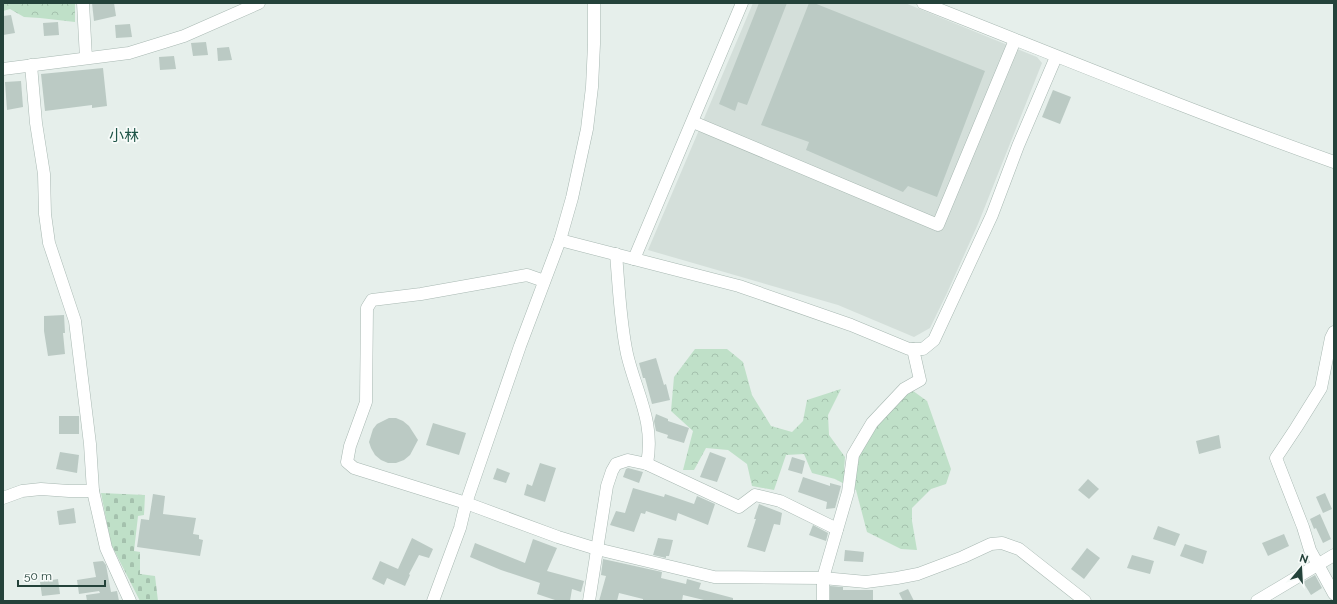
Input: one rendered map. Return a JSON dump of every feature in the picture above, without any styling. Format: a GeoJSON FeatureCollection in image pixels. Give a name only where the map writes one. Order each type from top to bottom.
{"type":"FeatureCollection","features":[{"type":"Feature","properties":{"kind":"street"},"geometry":{"type":"LineString","coordinates":[[83,3],[86,58]]}},
{"type":"Feature","properties":{"kind":"street"},"geometry":{"type":"LineString","coordinates":[[3,69],[129,53],[184,36],[259,3]]}},
{"type":"Feature","properties":{"kind":"street"},"geometry":{"type":"LineString","coordinates":[[433,601],[460,528],[466,503],[544,281],[560,240],[572,198],[587,129],[592,87],[594,3]]}},
{"type":"Feature","properties":{"kind":"street"},"geometry":{"type":"LineString","coordinates":[[634,259],[742,3]]}},
{"type":"Feature","properties":{"kind":"street"},"geometry":{"type":"LineString","coordinates":[[923,3],[1056,57],[1265,138],[1334,162]]}},
{"type":"Feature","properties":{"kind":"street"},"geometry":{"type":"LineString","coordinates":[[692,122],[938,224],[1015,40]]}},
{"type":"Feature","properties":{"kind":"street"},"geometry":{"type":"LineString","coordinates":[[560,240],[739,286],[851,325],[911,349],[923,349],[934,340],[992,215],[1018,146],[1056,57]]}},
{"type":"Feature","properties":{"kind":"street"},"geometry":{"type":"LineString","coordinates":[[31,65],[36,123],[44,174],[46,225],[49,243],[75,321],[90,444],[93,491],[106,548],[130,601]]}},
{"type":"Feature","properties":{"kind":"street"},"geometry":{"type":"LineString","coordinates":[[616,254],[622,327],[627,356],[648,424],[649,452],[647,464]]}},
{"type":"Feature","properties":{"kind":"street"},"geometry":{"type":"LineString","coordinates":[[544,281],[527,275],[421,294],[372,300],[368,308],[366,402],[350,446],[347,462],[354,468],[466,503],[558,537],[598,549],[714,577],[823,578],[866,582],[918,574],[963,557],[991,544],[1002,543],[1019,549],[1085,601]]}},
{"type":"Feature","properties":{"kind":"street"},"geometry":{"type":"LineString","coordinates":[[1334,332],[1331,338],[1321,388],[1276,458],[1303,527],[1310,550],[1334,594]]}},
{"type":"Feature","properties":{"kind":"street"},"geometry":{"type":"LineString","coordinates":[[823,601],[823,578],[848,492],[853,455],[872,423],[904,389],[920,380],[911,349]]}},
{"type":"Feature","properties":{"kind":"street"},"geometry":{"type":"LineString","coordinates":[[589,601],[607,486],[612,470],[616,464],[628,460],[647,464],[739,507],[755,495],[780,501],[837,528]]}},
{"type":"Feature","properties":{"kind":"street"},"geometry":{"type":"LineString","coordinates":[[3,498],[22,491],[42,489],[69,492],[93,491]]}},
{"type":"Feature","properties":{"kind":"street"},"geometry":{"type":"LineString","coordinates":[[1257,601],[1334,555]]}},
{"type":"Feature","properties":{"kind":"shaded area"},"geometry":{"type":"Polygon","coordinates":[[[753,3],[905,3],[1037,57],[1042,63],[978,224],[947,293],[930,328],[914,337],[838,305],[648,250],[753,3]]]}},
{"type":"Feature","properties":{"kind":"green space"},"geometry":{"type":"Polygon","coordinates":[[[3,3],[75,3],[75,22],[24,17],[10,9],[3,11],[3,3]]]}},
{"type":"Feature","properties":{"kind":"green space"},"geometry":{"type":"Polygon","coordinates":[[[695,349],[727,349],[743,362],[752,395],[771,426],[792,432],[803,421],[807,400],[841,389],[828,415],[829,435],[845,457],[844,470],[851,472],[863,432],[878,407],[909,388],[927,401],[951,469],[946,484],[931,489],[912,508],[912,521],[917,550],[901,549],[867,532],[856,490],[835,479],[812,473],[804,454],[786,455],[774,490],[752,486],[747,464],[728,450],[706,448],[694,470],[683,470],[693,431],[671,411],[674,377],[695,349]]]}},
{"type":"Feature","properties":{"kind":"green space"},"geometry":{"type":"Polygon","coordinates":[[[101,493],[145,495],[144,515],[138,516],[134,551],[140,552],[140,574],[155,576],[158,601],[140,601],[111,544],[101,493]]]}},
{"type":"Feature","properties":{"kind":"building"},"geometry":{"type":"Polygon","coordinates":[[[92,3],[114,3],[116,16],[94,21],[92,3]]]}},
{"type":"Feature","properties":{"kind":"building"},"geometry":{"type":"Polygon","coordinates":[[[759,3],[787,3],[747,105],[738,102],[735,111],[719,104],[759,3]]]}},
{"type":"Feature","properties":{"kind":"building"},"geometry":{"type":"Polygon","coordinates":[[[809,3],[814,3],[985,71],[937,197],[908,186],[903,192],[806,150],[809,142],[761,125],[809,3]]]}},
{"type":"Feature","properties":{"kind":"building"},"geometry":{"type":"Polygon","coordinates":[[[11,15],[15,33],[3,35],[3,16],[11,15]]]}},
{"type":"Feature","properties":{"kind":"building"},"geometry":{"type":"Polygon","coordinates":[[[58,22],[59,35],[44,36],[43,23],[58,22]]]}},
{"type":"Feature","properties":{"kind":"building"},"geometry":{"type":"Polygon","coordinates":[[[130,24],[132,37],[116,38],[115,25],[130,24]]]}},
{"type":"Feature","properties":{"kind":"building"},"geometry":{"type":"Polygon","coordinates":[[[206,42],[208,55],[193,56],[191,43],[206,42]]]}},
{"type":"Feature","properties":{"kind":"building"},"geometry":{"type":"Polygon","coordinates":[[[229,47],[232,60],[218,61],[217,48],[229,47]]]}},
{"type":"Feature","properties":{"kind":"building"},"geometry":{"type":"Polygon","coordinates":[[[174,56],[176,69],[160,70],[159,57],[174,56]]]}},
{"type":"Feature","properties":{"kind":"building"},"geometry":{"type":"Polygon","coordinates":[[[103,68],[107,106],[92,108],[92,105],[45,111],[41,74],[103,68]]]}},
{"type":"Feature","properties":{"kind":"building"},"geometry":{"type":"Polygon","coordinates":[[[21,81],[23,107],[7,110],[5,82],[21,81]]]}},
{"type":"Feature","properties":{"kind":"building"},"geometry":{"type":"Polygon","coordinates":[[[1053,90],[1071,97],[1060,124],[1042,117],[1053,90]]]}},
{"type":"Feature","properties":{"kind":"building"},"geometry":{"type":"Polygon","coordinates":[[[64,315],[65,333],[63,333],[65,354],[48,356],[44,331],[44,316],[64,315]]]}},
{"type":"Feature","properties":{"kind":"building"},"geometry":{"type":"Polygon","coordinates":[[[656,358],[664,385],[666,384],[670,400],[652,404],[639,363],[656,358]]]}},
{"type":"Feature","properties":{"kind":"building"},"geometry":{"type":"Polygon","coordinates":[[[656,414],[668,419],[668,421],[689,428],[684,443],[667,438],[668,435],[656,431],[654,421],[656,414]]]}},
{"type":"Feature","properties":{"kind":"building"},"geometry":{"type":"Polygon","coordinates":[[[59,416],[79,416],[79,434],[59,434],[59,416]]]}},
{"type":"Feature","properties":{"kind":"building"},"geometry":{"type":"Polygon","coordinates":[[[389,418],[396,418],[403,421],[409,426],[418,440],[410,455],[404,460],[396,463],[388,463],[381,460],[375,455],[369,442],[373,429],[377,424],[389,418]]]}},
{"type":"Feature","properties":{"kind":"building"},"geometry":{"type":"Polygon","coordinates":[[[433,423],[466,433],[459,455],[426,445],[433,423]]]}},
{"type":"Feature","properties":{"kind":"building"},"geometry":{"type":"Polygon","coordinates":[[[1219,435],[1221,448],[1199,454],[1196,441],[1219,435]]]}},
{"type":"Feature","properties":{"kind":"building"},"geometry":{"type":"Polygon","coordinates":[[[60,452],[79,455],[77,473],[56,469],[60,452]]]}},
{"type":"Feature","properties":{"kind":"building"},"geometry":{"type":"Polygon","coordinates":[[[710,452],[726,458],[717,482],[700,477],[710,452]]]}},
{"type":"Feature","properties":{"kind":"building"},"geometry":{"type":"Polygon","coordinates":[[[792,457],[805,461],[802,474],[788,470],[792,457]]]}},
{"type":"Feature","properties":{"kind":"building"},"geometry":{"type":"Polygon","coordinates":[[[540,463],[556,468],[545,502],[524,495],[527,484],[532,486],[540,463]]]}},
{"type":"Feature","properties":{"kind":"building"},"geometry":{"type":"Polygon","coordinates":[[[497,468],[510,473],[506,483],[493,479],[497,468]]]}},
{"type":"Feature","properties":{"kind":"building"},"geometry":{"type":"Polygon","coordinates":[[[628,468],[643,472],[639,483],[623,477],[626,469],[628,468]]]}},
{"type":"Feature","properties":{"kind":"building"},"geometry":{"type":"Polygon","coordinates":[[[803,477],[830,486],[830,483],[841,486],[835,508],[826,509],[827,502],[798,492],[803,477]]]}},
{"type":"Feature","properties":{"kind":"building"},"geometry":{"type":"Polygon","coordinates":[[[1088,479],[1099,489],[1089,499],[1078,490],[1088,479]]]}},
{"type":"Feature","properties":{"kind":"building"},"geometry":{"type":"Polygon","coordinates":[[[633,488],[664,497],[665,494],[694,504],[697,496],[715,504],[708,525],[678,513],[676,521],[646,511],[645,514],[641,513],[634,532],[610,525],[616,511],[625,513],[633,488]]]}},
{"type":"Feature","properties":{"kind":"building"},"geometry":{"type":"Polygon","coordinates":[[[1325,493],[1332,509],[1323,513],[1316,497],[1325,493]]]}},
{"type":"Feature","properties":{"kind":"building"},"geometry":{"type":"Polygon","coordinates":[[[153,494],[165,496],[163,514],[196,518],[193,534],[199,535],[199,539],[203,540],[200,556],[137,547],[141,519],[149,520],[153,494]]]}},
{"type":"Feature","properties":{"kind":"building"},"geometry":{"type":"Polygon","coordinates":[[[759,504],[782,513],[780,525],[774,524],[765,552],[747,547],[759,504]]]}},
{"type":"Feature","properties":{"kind":"building"},"geometry":{"type":"Polygon","coordinates":[[[74,508],[76,523],[59,525],[57,511],[74,508]]]}},
{"type":"Feature","properties":{"kind":"building"},"geometry":{"type":"Polygon","coordinates":[[[1320,514],[1331,539],[1323,543],[1316,528],[1314,529],[1310,519],[1320,514]]]}},
{"type":"Feature","properties":{"kind":"building"},"geometry":{"type":"Polygon","coordinates":[[[813,525],[828,533],[826,541],[809,535],[813,525]]]}},
{"type":"Feature","properties":{"kind":"building"},"geometry":{"type":"Polygon","coordinates":[[[1158,526],[1180,534],[1175,546],[1153,539],[1158,526]]]}},
{"type":"Feature","properties":{"kind":"building"},"geometry":{"type":"Polygon","coordinates":[[[1284,534],[1289,546],[1268,556],[1262,543],[1284,534]]]}},
{"type":"Feature","properties":{"kind":"building"},"geometry":{"type":"Polygon","coordinates":[[[412,538],[433,549],[429,558],[419,555],[409,574],[410,575],[405,586],[387,578],[384,585],[372,579],[380,561],[398,569],[412,538]]]}},
{"type":"Feature","properties":{"kind":"building"},"geometry":{"type":"Polygon","coordinates":[[[658,538],[673,540],[669,556],[666,556],[666,558],[653,555],[658,538]]]}},
{"type":"Feature","properties":{"kind":"building"},"geometry":{"type":"Polygon","coordinates":[[[533,539],[557,548],[547,571],[584,581],[581,592],[572,589],[570,601],[558,601],[537,594],[540,583],[501,570],[470,557],[475,543],[525,563],[533,539]]]}},
{"type":"Feature","properties":{"kind":"building"},"geometry":{"type":"Polygon","coordinates":[[[1185,544],[1207,551],[1203,564],[1180,556],[1185,544]]]}},
{"type":"Feature","properties":{"kind":"building"},"geometry":{"type":"Polygon","coordinates":[[[1087,548],[1100,558],[1084,579],[1071,569],[1087,548]]]}},
{"type":"Feature","properties":{"kind":"building"},"geometry":{"type":"Polygon","coordinates":[[[845,550],[864,552],[863,562],[844,561],[845,550]]]}},
{"type":"Feature","properties":{"kind":"building"},"geometry":{"type":"Polygon","coordinates":[[[1132,555],[1154,561],[1150,574],[1127,568],[1132,555]]]}},
{"type":"Feature","properties":{"kind":"building"},"geometry":{"type":"Polygon","coordinates":[[[603,559],[662,572],[661,578],[686,584],[687,579],[701,583],[699,589],[733,598],[733,601],[708,601],[683,595],[682,601],[643,601],[643,599],[619,593],[617,601],[599,601],[606,576],[601,575],[603,559]]]}},
{"type":"Feature","properties":{"kind":"building"},"geometry":{"type":"Polygon","coordinates":[[[103,561],[106,565],[111,592],[117,591],[119,601],[87,601],[86,595],[100,593],[99,591],[79,594],[77,580],[96,577],[93,562],[103,561]]]}},
{"type":"Feature","properties":{"kind":"building"},"geometry":{"type":"Polygon","coordinates":[[[1315,575],[1322,588],[1311,595],[1303,582],[1315,575]]]}},
{"type":"Feature","properties":{"kind":"building"},"geometry":{"type":"Polygon","coordinates":[[[58,579],[60,594],[42,596],[40,582],[58,579]]]}},
{"type":"Feature","properties":{"kind":"building"},"geometry":{"type":"Polygon","coordinates":[[[830,586],[843,587],[843,590],[873,590],[873,601],[830,601],[830,586]]]}},
{"type":"Feature","properties":{"kind":"building"},"geometry":{"type":"Polygon","coordinates":[[[908,589],[914,601],[903,601],[899,593],[908,589]]]}},
{"type":"Feature","properties":{"kind":"district","name":"小林"},"geometry":{"type":"Point","coordinates":[124,136]}}]}
